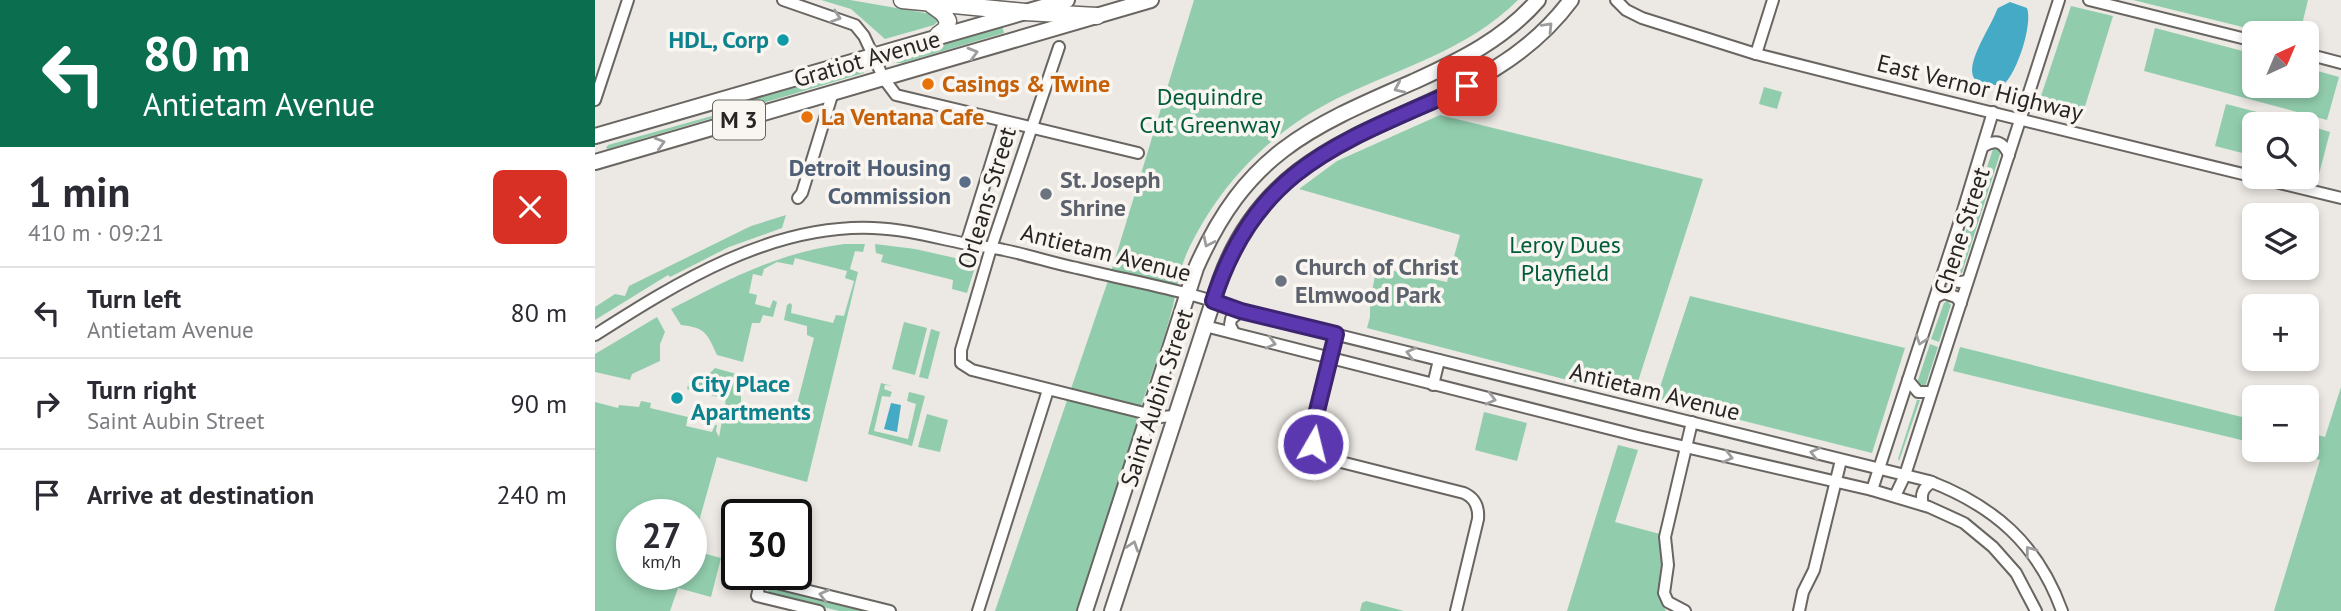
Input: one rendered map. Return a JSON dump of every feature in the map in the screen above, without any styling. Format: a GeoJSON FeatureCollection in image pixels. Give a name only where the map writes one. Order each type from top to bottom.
{"type":"FeatureCollection","features":[{"type":"Feature","properties":{"kind":"highway"},"geometry":{"type":"LineString","coordinates":[[902,0],[1097,16]]}},
{"type":"Feature","properties":{"kind":"highway"},"geometry":{"type":"LineString","coordinates":[[930,4],[948,20],[947,27],[938,35]]}},
{"type":"Feature","properties":{"kind":"main road","name":"Gratiot Avenue"},"geometry":{"type":"LineString","coordinates":[[595,136],[1067,0]]}},
{"type":"Feature","properties":{"kind":"main road","name":"Gratiot Avenue"},"geometry":{"type":"LineString","coordinates":[[595,162],[1151,0]]}},
{"type":"Feature","properties":{"kind":"main road","name":"Saint Aubin Street"},"geometry":{"type":"LineString","coordinates":[[1085,611],[1196,268],[1232,202],[1272,158],[1315,127],[1464,59],[1506,31],[1538,0]]}},
{"type":"Feature","properties":{"kind":"main road","name":"Saint Aubin Street"},"geometry":{"type":"LineString","coordinates":[[1112,611],[1220,280],[1235,245],[1253,217],[1285,181],[1328,149],[1490,74],[1547,29],[1571,0]]}},
{"type":"Feature","properties":{"kind":"main road"},"geometry":{"type":"LineString","coordinates":[[1506,31],[1522,51]]}},
{"type":"Feature","properties":{"kind":"main road"},"geometry":{"type":"LineString","coordinates":[[1232,202],[1253,217]]}},
{"type":"Feature","properties":{"kind":"main road"},"geometry":{"type":"LineString","coordinates":[[1196,268],[1205,277],[1220,280]]}},
{"type":"Feature","properties":{"kind":"main road"},"geometry":{"type":"LineString","coordinates":[[1171,345],[1185,344],[1196,352]]}},
{"type":"Feature","properties":{"kind":"street"},"geometry":{"type":"LineString","coordinates":[[595,100],[628,0]]}},
{"type":"Feature","properties":{"kind":"street"},"geometry":{"type":"LineString","coordinates":[[783,0],[855,25],[865,36],[884,79],[896,95],[1138,153]]}},
{"type":"Feature","properties":{"kind":"street","name":"East Vernor Highway"},"geometry":{"type":"LineString","coordinates":[[1616,0],[1626,10],[1642,18],[1756,54],[2341,198]]}},
{"type":"Feature","properties":{"kind":"street"},"geometry":{"type":"LineString","coordinates":[[1756,54],[1773,0]]}},
{"type":"Feature","properties":{"kind":"street","name":"Chene Street"},"geometry":{"type":"LineString","coordinates":[[1895,496],[1905,475],[2059,0]]}},
{"type":"Feature","properties":{"kind":"street"},"geometry":{"type":"LineString","coordinates":[[2089,0],[2242,38]]}},
{"type":"Feature","properties":{"kind":"street","name":"Orleans Street"},"geometry":{"type":"LineString","coordinates":[[1048,390],[972,370],[961,363],[961,350],[991,248],[1059,47]]}},
{"type":"Feature","properties":{"kind":"street"},"geometry":{"type":"LineString","coordinates":[[2319,57],[2341,63]]}},
{"type":"Feature","properties":{"kind":"street"},"geometry":{"type":"LineString","coordinates":[[798,198],[802,194],[832,92]]}},
{"type":"Feature","properties":{"kind":"street","name":"Chene Street"},"geometry":{"type":"LineString","coordinates":[[1872,490],[1936,297],[1993,112]]}},
{"type":"Feature","properties":{"kind":"street","name":"Orleans Street"},"geometry":{"type":"LineString","coordinates":[[966,244],[1004,122]]}},
{"type":"Feature","properties":{"kind":"street"},"geometry":{"type":"LineString","coordinates":[[1984,146],[1993,141],[1999,142],[2004,145],[2009,155]]}},
{"type":"Feature","properties":{"kind":"street","name":"Antietam Avenue"},"geometry":{"type":"LineString","coordinates":[[595,335],[715,266],[789,238],[831,230],[874,228],[919,233],[1168,289],[1241,311],[1905,475]]}},
{"type":"Feature","properties":{"kind":"street"},"geometry":{"type":"LineString","coordinates":[[1944,271],[1953,281],[1968,280]]}},
{"type":"Feature","properties":{"kind":"street"},"geometry":{"type":"LineString","coordinates":[[1936,297],[1944,293],[1950,294],[1961,303]]}},
{"type":"Feature","properties":{"kind":"street"},"geometry":{"type":"LineString","coordinates":[[1234,333],[1230,325],[1231,319],[1241,311]]}},
{"type":"Feature","properties":{"kind":"street","name":"Antietam Avenue"},"geometry":{"type":"LineString","coordinates":[[1205,326],[1686,447],[1895,496]]}},
{"type":"Feature","properties":{"kind":"street"},"geometry":{"type":"LineString","coordinates":[[1336,334],[1311,435],[1313,444],[1317,453],[1325,458],[1464,493],[1476,503],[1478,519],[1456,611]]}},
{"type":"Feature","properties":{"kind":"street"},"geometry":{"type":"LineString","coordinates":[[1433,384],[1439,360]]}},
{"type":"Feature","properties":{"kind":"street"},"geometry":{"type":"LineString","coordinates":[[1908,380],[1918,392],[1931,391]]}},
{"type":"Feature","properties":{"kind":"street"},"geometry":{"type":"LineString","coordinates":[[978,611],[1048,390],[1160,417],[1175,416]]}},
{"type":"Feature","properties":{"kind":"street"},"geometry":{"type":"LineString","coordinates":[[1685,611],[1668,602],[1664,589],[1668,565],[1665,537],[1692,422]]}},
{"type":"Feature","properties":{"kind":"street"},"geometry":{"type":"LineString","coordinates":[[1799,611],[1803,592],[1814,570],[1841,460]]}},
{"type":"Feature","properties":{"kind":"street"},"geometry":{"type":"LineString","coordinates":[[1905,475],[1932,482],[1967,497],[1988,510],[2019,537],[2046,575],[2062,611]]}},
{"type":"Feature","properties":{"kind":"street"},"geometry":{"type":"LineString","coordinates":[[1923,505],[1922,494],[1932,482]]}},
{"type":"Feature","properties":{"kind":"street"},"geometry":{"type":"LineString","coordinates":[[1895,496],[1964,523],[1993,547],[2016,573],[2036,611]]}},
{"type":"Feature","properties":{"kind":"street"},"geometry":{"type":"LineString","coordinates":[[819,611],[757,596],[761,579],[890,611]]}},
{"type":"Feature","properties":{"kind":"green space"},"geometry":{"type":"Polygon","coordinates":[[[821,0],[850,0],[937,15],[939,20],[934,25],[885,39],[851,9],[821,0]]]}},
{"type":"Feature","properties":{"kind":"green space","name":"Dequindre Cut Greenway"},"geometry":{"type":"Polygon","coordinates":[[[1194,0],[1518,0],[1477,32],[1455,45],[1314,111],[1269,144],[1230,184],[1213,206],[1186,255],[1165,335],[1077,611],[995,611],[1112,269],[1194,0]]]}},
{"type":"Feature","properties":{"kind":"green space"},"geometry":{"type":"Polygon","coordinates":[[[2133,0],[2308,0],[2303,21],[2242,21],[2242,27],[2133,0]]]}},
{"type":"Feature","properties":{"kind":"green space"},"geometry":{"type":"Polygon","coordinates":[[[2071,6],[2113,16],[2082,116],[2038,105],[2071,6]]]}},
{"type":"Feature","properties":{"kind":"green space"},"geometry":{"type":"Polygon","coordinates":[[[1002,26],[1004,33],[902,63],[895,60],[897,56],[1002,26]]]}},
{"type":"Feature","properties":{"kind":"green space"},"geometry":{"type":"Polygon","coordinates":[[[2155,28],[2242,51],[2242,97],[2144,71],[2155,28]]]}},
{"type":"Feature","properties":{"kind":"green space"},"geometry":{"type":"Polygon","coordinates":[[[854,68],[861,69],[864,73],[606,148],[608,145],[712,116],[757,97],[854,68]]]}},
{"type":"Feature","properties":{"kind":"green space"},"geometry":{"type":"Polygon","coordinates":[[[2319,71],[2339,77],[2327,120],[2319,118],[2319,112],[2297,112],[2245,98],[2319,98],[2319,71]]]}},
{"type":"Feature","properties":{"kind":"green space"},"geometry":{"type":"Polygon","coordinates":[[[1764,87],[1782,92],[1777,109],[1759,104],[1764,87]]]}},
{"type":"Feature","properties":{"kind":"green space"},"geometry":{"type":"Polygon","coordinates":[[[2226,104],[2257,112],[2242,112],[2242,153],[2215,146],[2226,104]]]}},
{"type":"Feature","properties":{"kind":"green space","name":"Leroy Dues Playfield"},"geometry":{"type":"Polygon","coordinates":[[[1440,115],[1703,179],[1633,397],[1367,328],[1376,271],[1380,268],[1447,282],[1460,235],[1299,189],[1337,161],[1440,115]]]}},
{"type":"Feature","properties":{"kind":"green space"},"geometry":{"type":"Polygon","coordinates":[[[2319,129],[2330,132],[2319,174],[2319,129]]]}},
{"type":"Feature","properties":{"kind":"green space"},"geometry":{"type":"Polygon","coordinates":[[[1996,147],[2001,151],[1962,273],[1956,274],[1953,270],[1993,149],[1996,147]]]}},
{"type":"Feature","properties":{"kind":"green space"},"geometry":{"type":"Polygon","coordinates":[[[786,215],[782,228],[729,247],[670,277],[668,275],[595,320],[595,307],[615,294],[625,296],[629,286],[751,226],[786,215]]]}},
{"type":"Feature","properties":{"kind":"green space"},"geometry":{"type":"Polygon","coordinates":[[[865,244],[863,252],[855,251],[850,269],[858,272],[807,482],[717,457],[705,499],[616,499],[616,590],[677,590],[670,611],[595,611],[595,402],[618,408],[619,405],[639,407],[641,401],[651,403],[650,408],[688,417],[686,426],[712,432],[717,425],[719,437],[726,399],[687,389],[689,381],[702,381],[715,368],[740,375],[735,393],[741,396],[741,405],[784,415],[788,408],[796,408],[814,338],[807,335],[807,326],[784,320],[787,305],[792,305],[791,313],[833,323],[836,315],[844,316],[854,281],[845,278],[847,271],[795,258],[793,265],[777,262],[764,269],[762,276],[753,274],[749,293],[757,295],[755,304],[770,308],[773,300],[777,302],[773,317],[763,315],[760,323],[752,323],[743,362],[717,355],[705,333],[681,325],[671,309],[775,261],[820,248],[865,244]]]}},
{"type":"Feature","properties":{"kind":"green space"},"geometry":{"type":"Polygon","coordinates":[[[875,244],[915,249],[973,262],[975,267],[967,293],[952,289],[953,280],[881,262],[883,255],[876,253],[875,244]]]}},
{"type":"Feature","properties":{"kind":"green space"},"geometry":{"type":"Polygon","coordinates":[[[1690,296],[1905,348],[1872,453],[1656,399],[1690,296]]]}},
{"type":"Feature","properties":{"kind":"green space"},"geometry":{"type":"Polygon","coordinates":[[[1947,301],[1951,305],[1939,342],[1931,339],[1947,301]]]}},
{"type":"Feature","properties":{"kind":"green space"},"geometry":{"type":"Polygon","coordinates":[[[657,317],[665,332],[660,344],[660,361],[632,374],[630,380],[595,372],[595,354],[657,317]]]}},
{"type":"Feature","properties":{"kind":"green space"},"geometry":{"type":"Polygon","coordinates":[[[904,322],[927,328],[915,375],[892,369],[904,322]]]}},
{"type":"Feature","properties":{"kind":"green space"},"geometry":{"type":"Polygon","coordinates":[[[931,329],[940,332],[928,379],[919,377],[931,329]]]}},
{"type":"Feature","properties":{"kind":"green space"},"geometry":{"type":"Polygon","coordinates":[[[1930,344],[1938,347],[1925,387],[1922,388],[1917,383],[1930,344]]]}},
{"type":"Feature","properties":{"kind":"green space"},"geometry":{"type":"Polygon","coordinates":[[[1960,347],[2242,417],[2242,440],[1953,371],[1960,347]]]}},
{"type":"Feature","properties":{"kind":"green space"},"geometry":{"type":"Polygon","coordinates":[[[881,383],[892,386],[885,385],[884,389],[892,392],[890,397],[882,396],[874,431],[908,439],[916,404],[907,401],[909,392],[925,396],[912,446],[868,434],[881,383]]]}},
{"type":"Feature","properties":{"kind":"green space"},"geometry":{"type":"Polygon","coordinates":[[[2341,387],[2341,611],[2274,611],[2320,460],[2319,435],[2325,437],[2341,387]]]}},
{"type":"Feature","properties":{"kind":"green space"},"geometry":{"type":"Polygon","coordinates":[[[1917,400],[1920,400],[1899,461],[1898,459],[1917,400]]]}},
{"type":"Feature","properties":{"kind":"green space"},"geometry":{"type":"Polygon","coordinates":[[[1484,412],[1527,423],[1517,461],[1475,450],[1484,412]]]}},
{"type":"Feature","properties":{"kind":"green space"},"geometry":{"type":"Polygon","coordinates":[[[927,414],[948,420],[940,452],[918,447],[927,414]]]}},
{"type":"Feature","properties":{"kind":"green space"},"geometry":{"type":"Polygon","coordinates":[[[1618,445],[1638,450],[1615,522],[1660,534],[1663,568],[1661,597],[1666,611],[1567,611],[1618,445]]]}},
{"type":"Feature","properties":{"kind":"green space"},"geometry":{"type":"Polygon","coordinates":[[[707,554],[721,558],[711,597],[685,590],[707,590],[707,554]]]}},
{"type":"Feature","properties":{"kind":"green space"},"geometry":{"type":"Polygon","coordinates":[[[768,590],[785,590],[870,611],[839,611],[768,593],[768,590]]]}},
{"type":"Feature","properties":{"kind":"green space"},"geometry":{"type":"Polygon","coordinates":[[[1366,601],[1404,611],[1360,611],[1362,603],[1366,601]]]}},
{"type":"Feature","properties":{"kind":"water"},"geometry":{"type":"Polygon","coordinates":[[[2010,2],[2027,8],[2028,25],[2023,48],[2014,70],[2004,84],[1986,84],[1976,80],[1972,72],[1974,60],[1998,8],[2010,2]]]}},
{"type":"Feature","properties":{"kind":"water"},"geometry":{"type":"Polygon","coordinates":[[[891,403],[901,405],[897,432],[884,429],[891,403]]]}},
{"type":"Feature","properties":{"kind":"place","name":"HDL, Corp"},"geometry":{"type":"Point","coordinates":[783,40]}},
{"type":"Feature","properties":{"kind":"place","name":"Casings & Twine"},"geometry":{"type":"Point","coordinates":[928,84]}},
{"type":"Feature","properties":{"kind":"place","name":"La Ventana Cafe"},"geometry":{"type":"Point","coordinates":[807,117]}},
{"type":"Feature","properties":{"kind":"place","name":"Detroit Housing Commission"},"geometry":{"type":"Point","coordinates":[965,182]}},
{"type":"Feature","properties":{"kind":"place","name":"St. Joseph Shrine"},"geometry":{"type":"Point","coordinates":[1046,194]}},
{"type":"Feature","properties":{"kind":"place","name":"Church of Christ Elmwood Park"},"geometry":{"type":"Point","coordinates":[1281,281]}},
{"type":"Feature","properties":{"kind":"place","name":"City Place Apartments"},"geometry":{"type":"Point","coordinates":[677,398]}},
{"type":"Feature","properties":{"kind":"route"},"geometry":{"type":"LineString","coordinates":[[1313,444],[1311,435],[1336,334],[1241,311],[1213,301],[1224,268],[1240,236],[1260,208],[1275,190],[1306,164],[1351,137],[1467,86]]}}]}
